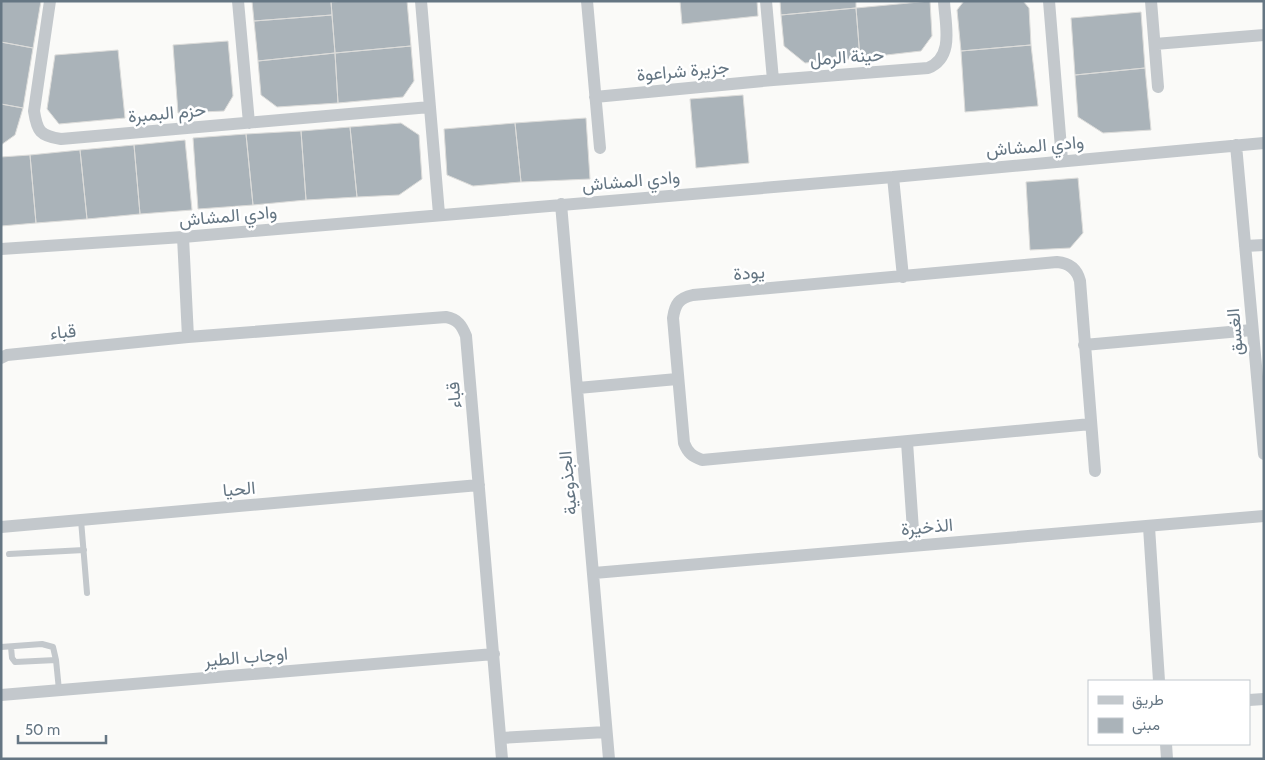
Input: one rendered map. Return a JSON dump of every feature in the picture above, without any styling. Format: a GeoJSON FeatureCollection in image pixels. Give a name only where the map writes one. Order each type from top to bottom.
{"type":"FeatureCollection","features":[{"type":"Feature","properties":{"kind":"street","name":"حزم البمبرة"},"geometry":{"type":"LineString","coordinates":[[50,1],[34,111],[36,126],[40,132],[49,137],[60,139],[430,107]]}},
{"type":"Feature","properties":{"kind":"street"},"geometry":{"type":"LineString","coordinates":[[238,1],[249,123]]}},
{"type":"Feature","properties":{"kind":"street"},"geometry":{"type":"LineString","coordinates":[[421,1],[439,214]]}},
{"type":"Feature","properties":{"kind":"street"},"geometry":{"type":"LineString","coordinates":[[587,1],[600,148]]}},
{"type":"Feature","properties":{"kind":"street"},"geometry":{"type":"LineString","coordinates":[[766,1],[773,80]]}},
{"type":"Feature","properties":{"kind":"street","name":"حينة الرمل"},"geometry":{"type":"LineString","coordinates":[[773,80],[919,69],[934,65],[940,60],[946,49],[944,1]]}},
{"type":"Feature","properties":{"kind":"street"},"geometry":{"type":"LineString","coordinates":[[1049,1],[1062,160]]}},
{"type":"Feature","properties":{"kind":"street"},"geometry":{"type":"LineString","coordinates":[[1151,1],[1158,87]]}},
{"type":"Feature","properties":{"kind":"street"},"geometry":{"type":"LineString","coordinates":[[1155,44],[1264,35]]}},
{"type":"Feature","properties":{"kind":"street","name":"جزيرة شراعوة"},"geometry":{"type":"LineString","coordinates":[[596,97],[773,80]]}},
{"type":"Feature","properties":{"kind":"street","name":"وادي المشاش"},"geometry":{"type":"LineString","coordinates":[[1,250],[182,237],[1264,143]]}},
{"type":"Feature","properties":{"kind":"street","name":"الغسق"},"geometry":{"type":"LineString","coordinates":[[1236,145],[1252,330],[1262,415],[1264,454]]}},
{"type":"Feature","properties":{"kind":"street"},"geometry":{"type":"LineString","coordinates":[[893,176],[903,277]]}},
{"type":"Feature","properties":{"kind":"street","name":"الجذوعية"},"geometry":{"type":"LineString","coordinates":[[562,204],[609,759]]}},
{"type":"Feature","properties":{"kind":"street"},"geometry":{"type":"LineString","coordinates":[[182,237],[188,337]]}},
{"type":"Feature","properties":{"kind":"street"},"geometry":{"type":"LineString","coordinates":[[1245,246],[1264,244]]}},
{"type":"Feature","properties":{"kind":"street","name":"يودة"},"geometry":{"type":"LineString","coordinates":[[1091,424],[702,460],[693,456],[684,443],[677,379],[674,307],[684,297],[693,295],[1057,262],[1065,263],[1075,270],[1080,281],[1095,472]]}},
{"type":"Feature","properties":{"kind":"street","name":"قباء"},"geometry":{"type":"LineString","coordinates":[[1,358],[7,355],[188,337],[446,317],[452,318],[463,326],[466,336],[480,485],[502,759]]}},
{"type":"Feature","properties":{"kind":"street"},"geometry":{"type":"LineString","coordinates":[[1084,345],[1252,330]]}},
{"type":"Feature","properties":{"kind":"street"},"geometry":{"type":"LineString","coordinates":[[578,388],[677,379]]}},
{"type":"Feature","properties":{"kind":"street"},"geometry":{"type":"LineString","coordinates":[[906,442],[914,545]]}},
{"type":"Feature","properties":{"kind":"street","name":"الحيا"},"geometry":{"type":"LineString","coordinates":[[1,527],[480,485]]}},
{"type":"Feature","properties":{"kind":"street","name":"الذخيرة"},"geometry":{"type":"LineString","coordinates":[[594,573],[1264,516]]}},
{"type":"Feature","properties":{"kind":"street"},"geometry":{"type":"LineString","coordinates":[[1148,526],[1159,680]]}},
{"type":"Feature","properties":{"kind":"street","name":"اوجاب الطير"},"geometry":{"type":"LineString","coordinates":[[1,695],[494,654]]}},
{"type":"Feature","properties":{"kind":"street"},"geometry":{"type":"LineString","coordinates":[[1250,700],[1264,699]]}},
{"type":"Feature","properties":{"kind":"street"},"geometry":{"type":"LineString","coordinates":[[501,738],[606,732]]}},
{"type":"Feature","properties":{"kind":"street"},"geometry":{"type":"LineString","coordinates":[[1166,745],[1167,759]]}},
{"type":"Feature","properties":{"kind":"lane"},"geometry":{"type":"LineString","coordinates":[[81,520],[87,593]]}},
{"type":"Feature","properties":{"kind":"lane"},"geometry":{"type":"LineString","coordinates":[[9,554],[84,550]]}},
{"type":"Feature","properties":{"kind":"lane"},"geometry":{"type":"LineString","coordinates":[[1,647],[50,645],[54,650],[59,690]]}},
{"type":"Feature","properties":{"kind":"lane"},"geometry":{"type":"LineString","coordinates":[[11,646],[12,658],[15,662],[56,660]]}},
{"type":"Feature","properties":{"kind":"building"},"geometry":{"type":"Polygon","coordinates":[[[1,1],[41,1],[33,48],[1,42],[1,1]]]}},
{"type":"Feature","properties":{"kind":"building"},"geometry":{"type":"Polygon","coordinates":[[[252,1],[331,1],[332,15],[254,21],[252,1]]]}},
{"type":"Feature","properties":{"kind":"building"},"geometry":{"type":"Polygon","coordinates":[[[407,1],[411,46],[335,53],[331,2],[407,1]]]}},
{"type":"Feature","properties":{"kind":"building"},"geometry":{"type":"Polygon","coordinates":[[[680,1],[757,1],[758,16],[682,24],[680,1]]]}},
{"type":"Feature","properties":{"kind":"building"},"geometry":{"type":"Polygon","coordinates":[[[780,1],[856,1],[856,8],[781,15],[780,1]]]}},
{"type":"Feature","properties":{"kind":"building"},"geometry":{"type":"Polygon","coordinates":[[[930,1],[932,36],[921,51],[860,58],[856,8],[930,1]]]}},
{"type":"Feature","properties":{"kind":"building"},"geometry":{"type":"Polygon","coordinates":[[[964,1],[1023,1],[1029,8],[1031,45],[961,51],[957,10],[964,1]]]}},
{"type":"Feature","properties":{"kind":"building"},"geometry":{"type":"Polygon","coordinates":[[[856,8],[860,58],[805,63],[784,46],[781,15],[856,8]]]}},
{"type":"Feature","properties":{"kind":"building"},"geometry":{"type":"Polygon","coordinates":[[[1141,12],[1145,68],[1075,75],[1071,18],[1141,12]]]}},
{"type":"Feature","properties":{"kind":"building"},"geometry":{"type":"Polygon","coordinates":[[[332,15],[335,53],[258,61],[254,21],[332,15]]]}},
{"type":"Feature","properties":{"kind":"building"},"geometry":{"type":"Polygon","coordinates":[[[228,41],[233,96],[224,111],[178,113],[173,45],[228,41]]]}},
{"type":"Feature","properties":{"kind":"building"},"geometry":{"type":"Polygon","coordinates":[[[1,42],[33,48],[23,108],[1,104],[1,42]]]}},
{"type":"Feature","properties":{"kind":"building"},"geometry":{"type":"Polygon","coordinates":[[[1031,45],[1038,106],[965,112],[961,51],[1031,45]]]}},
{"type":"Feature","properties":{"kind":"building"},"geometry":{"type":"Polygon","coordinates":[[[411,46],[414,81],[403,97],[338,103],[335,53],[411,46]]]}},
{"type":"Feature","properties":{"kind":"building"},"geometry":{"type":"Polygon","coordinates":[[[118,50],[125,118],[59,124],[47,109],[55,55],[118,50]]]}},
{"type":"Feature","properties":{"kind":"building"},"geometry":{"type":"Polygon","coordinates":[[[335,53],[338,103],[277,107],[261,95],[258,61],[335,53]]]}},
{"type":"Feature","properties":{"kind":"building"},"geometry":{"type":"Polygon","coordinates":[[[1145,68],[1151,130],[1103,133],[1078,117],[1075,75],[1145,68]]]}},
{"type":"Feature","properties":{"kind":"building"},"geometry":{"type":"Polygon","coordinates":[[[743,95],[749,163],[696,168],[690,99],[743,95]]]}},
{"type":"Feature","properties":{"kind":"building"},"geometry":{"type":"Polygon","coordinates":[[[1,104],[23,108],[15,135],[1,145],[1,104]]]}},
{"type":"Feature","properties":{"kind":"building"},"geometry":{"type":"Polygon","coordinates":[[[586,118],[590,179],[521,182],[515,123],[586,118]]]}},
{"type":"Feature","properties":{"kind":"building"},"geometry":{"type":"Polygon","coordinates":[[[401,123],[419,135],[422,179],[399,195],[357,197],[350,127],[401,123]]]}},
{"type":"Feature","properties":{"kind":"building"},"geometry":{"type":"Polygon","coordinates":[[[515,123],[521,182],[473,186],[447,175],[444,129],[515,123]]]}},
{"type":"Feature","properties":{"kind":"building"},"geometry":{"type":"Polygon","coordinates":[[[350,127],[357,197],[306,200],[301,131],[350,127]]]}},
{"type":"Feature","properties":{"kind":"building"},"geometry":{"type":"Polygon","coordinates":[[[301,131],[306,200],[253,205],[246,134],[301,131]]]}},
{"type":"Feature","properties":{"kind":"building"},"geometry":{"type":"Polygon","coordinates":[[[246,134],[253,205],[198,209],[193,138],[246,134]]]}},
{"type":"Feature","properties":{"kind":"building"},"geometry":{"type":"Polygon","coordinates":[[[185,140],[192,210],[140,214],[134,145],[185,140]]]}},
{"type":"Feature","properties":{"kind":"building"},"geometry":{"type":"Polygon","coordinates":[[[134,145],[140,214],[87,219],[80,150],[134,145]]]}},
{"type":"Feature","properties":{"kind":"building"},"geometry":{"type":"Polygon","coordinates":[[[80,150],[87,219],[36,223],[30,155],[80,150]]]}},
{"type":"Feature","properties":{"kind":"building"},"geometry":{"type":"Polygon","coordinates":[[[30,155],[36,223],[1,226],[1,157],[30,155]]]}},
{"type":"Feature","properties":{"kind":"building"},"geometry":{"type":"Polygon","coordinates":[[[1078,178],[1083,233],[1070,248],[1030,250],[1026,182],[1078,178]]]}}]}
